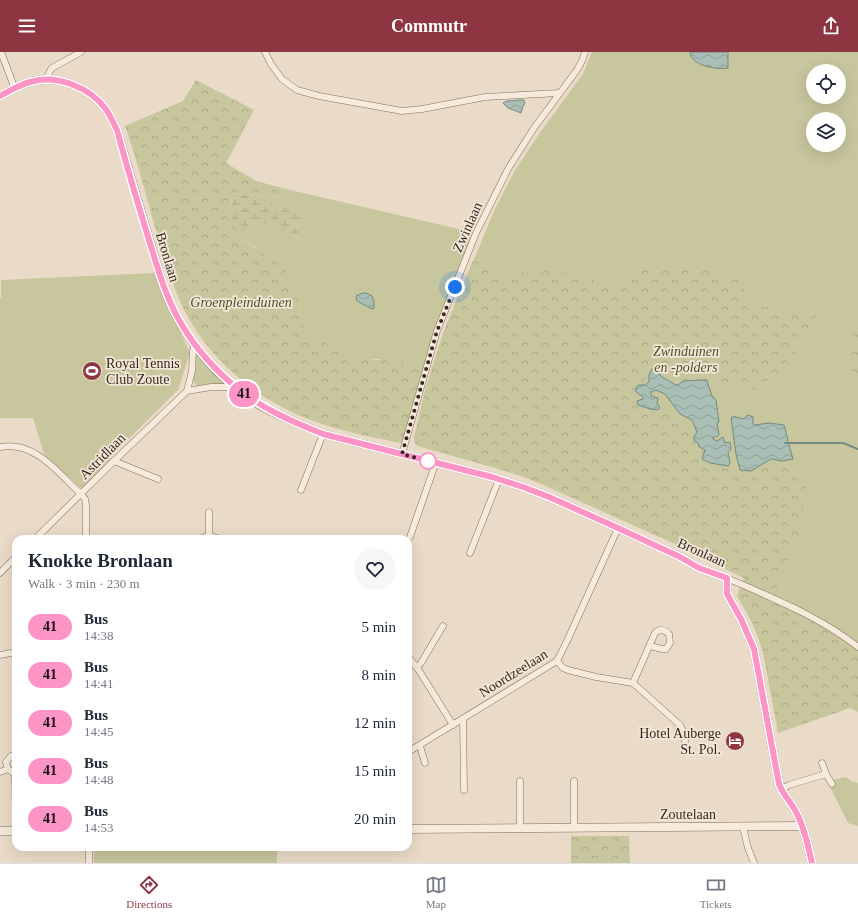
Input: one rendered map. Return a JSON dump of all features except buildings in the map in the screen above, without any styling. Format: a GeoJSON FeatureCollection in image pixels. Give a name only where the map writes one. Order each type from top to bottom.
{"type":"FeatureCollection","features":[{"type":"Feature","properties":{"kind":"street"},"geometry":{"type":"LineString","coordinates":[[1,52],[15,89]]}},
{"type":"Feature","properties":{"kind":"street"},"geometry":{"type":"LineString","coordinates":[[46,80],[52,68],[81,52]]}},
{"type":"Feature","properties":{"kind":"street"},"geometry":{"type":"LineString","coordinates":[[265,52],[271,64],[282,79],[297,90],[319,96],[402,111],[422,110],[485,98],[559,93]]}},
{"type":"Feature","properties":{"kind":"street","name":"Zwinlaan"},"geometry":{"type":"LineString","coordinates":[[402,454],[437,331],[476,233],[508,169],[534,128],[577,70],[585,52]]}},
{"type":"Feature","properties":{"kind":"street","name":"Bronlaan"},"geometry":{"type":"LineString","coordinates":[[0,96],[31,81],[46,80],[65,82],[86,91],[104,106],[112,118],[117,130],[166,293],[181,325],[195,345],[216,370],[238,390],[265,408],[323,434],[499,479],[549,497],[680,557],[699,568],[727,578],[727,594],[741,619],[754,649],[776,772],[781,789],[797,814],[806,837],[812,863]]}},
{"type":"Feature","properties":{"kind":"street"},"geometry":{"type":"LineString","coordinates":[[195,345],[193,350],[192,371],[187,391],[211,387],[227,387],[238,390]]}},
{"type":"Feature","properties":{"kind":"street","name":"Astridlaan"},"geometry":{"type":"LineString","coordinates":[[39,535],[187,391]]}},
{"type":"Feature","properties":{"kind":"street"},"geometry":{"type":"LineString","coordinates":[[301,490],[323,434]]}},
{"type":"Feature","properties":{"kind":"street"},"geometry":{"type":"LineString","coordinates":[[0,447],[16,447],[26,449],[37,454],[51,465],[81,494],[85,499],[86,505],[86,535]]}},
{"type":"Feature","properties":{"kind":"street"},"geometry":{"type":"LineString","coordinates":[[114,461],[158,479]]}},
{"type":"Feature","properties":{"kind":"street"},"geometry":{"type":"LineString","coordinates":[[411,535],[436,462]]}},
{"type":"Feature","properties":{"kind":"street"},"geometry":{"type":"LineString","coordinates":[[470,554],[499,479]]}},
{"type":"Feature","properties":{"kind":"street"},"geometry":{"type":"LineString","coordinates":[[209,512],[209,535]]}},
{"type":"Feature","properties":{"kind":"street","name":"Noordzeelaan"},"geometry":{"type":"LineString","coordinates":[[412,750],[557,661],[618,528]]}},
{"type":"Feature","properties":{"kind":"street"},"geometry":{"type":"LineString","coordinates":[[0,573],[12,561]]}},
{"type":"Feature","properties":{"kind":"street"},"geometry":{"type":"LineString","coordinates":[[727,578],[820,621],[842,634],[858,647]]}},
{"type":"Feature","properties":{"kind":"street"},"geometry":{"type":"LineString","coordinates":[[417,667],[421,663],[443,626]]}},
{"type":"Feature","properties":{"kind":"street"},"geometry":{"type":"LineString","coordinates":[[633,683],[650,646]]}},
{"type":"Feature","properties":{"kind":"street"},"geometry":{"type":"LineString","coordinates":[[0,655],[12,653]]}},
{"type":"Feature","properties":{"kind":"street"},"geometry":{"type":"LineString","coordinates":[[412,661],[417,667],[452,725]]}},
{"type":"Feature","properties":{"kind":"street"},"geometry":{"type":"LineString","coordinates":[[557,661],[563,668],[568,670],[596,678],[633,683],[680,725],[685,735],[685,740]]}},
{"type":"Feature","properties":{"kind":"street"},"geometry":{"type":"LineString","coordinates":[[463,719],[464,790]]}},
{"type":"Feature","properties":{"kind":"street"},"geometry":{"type":"LineString","coordinates":[[420,746],[425,763]]}},
{"type":"Feature","properties":{"kind":"street"},"geometry":{"type":"LineString","coordinates":[[8,769],[6,764],[7,759],[12,756]]}},
{"type":"Feature","properties":{"kind":"street"},"geometry":{"type":"LineString","coordinates":[[822,763],[832,784]]}},
{"type":"Feature","properties":{"kind":"street"},"geometry":{"type":"LineString","coordinates":[[0,772],[8,769],[12,770]]}},
{"type":"Feature","properties":{"kind":"street"},"geometry":{"type":"LineString","coordinates":[[781,789],[789,785],[826,774]]}},
{"type":"Feature","properties":{"kind":"street"},"geometry":{"type":"LineString","coordinates":[[520,781],[520,828]]}},
{"type":"Feature","properties":{"kind":"street"},"geometry":{"type":"LineString","coordinates":[[574,781],[574,828]]}},
{"type":"Feature","properties":{"kind":"street","name":"Zoutelaan"},"geometry":{"type":"LineString","coordinates":[[412,829],[802,826]]}},
{"type":"Feature","properties":{"kind":"street"},"geometry":{"type":"LineString","coordinates":[[744,827],[748,848],[754,863]]}},
{"type":"Feature","properties":{"kind":"street"},"geometry":{"type":"LineString","coordinates":[[0,831],[12,831]]}},
{"type":"Feature","properties":{"kind":"street"},"geometry":{"type":"LineString","coordinates":[[89,851],[89,863]]}},
{"type":"Feature","properties":{"kind":"green space","name":"Zwinduinen en -polders"},"geometry":{"type":"Polygon","coordinates":[[[592,52],[858,52],[858,712],[766,664],[761,646],[747,612],[737,596],[744,578],[684,548],[552,488],[525,477],[418,446],[414,440],[424,394],[443,333],[495,209],[514,172],[541,131],[583,74],[592,52]]]}},
{"type":"Feature","properties":{"kind":"green space","name":"Groenpleinduinen"},"geometry":{"type":"Polygon","coordinates":[[[196,80],[254,110],[226,163],[256,181],[286,189],[282,196],[231,194],[234,234],[282,266],[299,299],[300,321],[313,337],[359,360],[400,360],[424,373],[405,444],[322,424],[298,415],[275,403],[253,389],[233,373],[215,355],[199,335],[186,313],[168,269],[125,126],[183,101],[196,80]]]}},
{"type":"Feature","properties":{"kind":"green space","name":"Groenpleinduinen"},"geometry":{"type":"Polygon","coordinates":[[[286,189],[476,233],[424,373],[378,359],[359,361],[313,337],[300,321],[299,299],[256,248],[234,234],[231,194],[282,196],[286,189]]]}},
{"type":"Feature","properties":{"kind":"green space"},"geometry":{"type":"Polygon","coordinates":[[[234,195],[246,195],[257,200],[267,200],[283,211],[285,208],[283,202],[287,201],[296,208],[300,215],[301,223],[299,234],[290,237],[275,223],[266,224],[259,222],[250,224],[247,227],[235,231],[231,212],[234,195]]]}},
{"type":"Feature","properties":{"kind":"green space"},"geometry":{"type":"Polygon","coordinates":[[[473,260],[502,274],[549,271],[575,274],[599,282],[616,285],[646,268],[661,269],[708,267],[739,280],[755,304],[779,311],[816,311],[817,325],[784,369],[754,390],[735,385],[694,382],[658,374],[647,377],[633,392],[637,406],[677,415],[691,427],[700,443],[725,464],[740,471],[753,472],[772,463],[796,463],[807,478],[800,529],[775,594],[684,548],[539,483],[510,472],[418,446],[415,443],[414,438],[424,394],[443,333],[473,260]]]}},
{"type":"Feature","properties":{"kind":"green space","name":"Royal Tennis Club Zoute"},"geometry":{"type":"Polygon","coordinates":[[[154,273],[190,353],[178,390],[109,458],[110,459],[82,489],[44,454],[33,418],[0,418],[1,280],[154,273]]]}},
{"type":"Feature","properties":{"kind":"green space"},"geometry":{"type":"Polygon","coordinates":[[[858,318],[858,374],[849,368],[848,354],[849,342],[858,318]]]}},
{"type":"Feature","properties":{"kind":"green space"},"geometry":{"type":"Polygon","coordinates":[[[197,352],[226,384],[208,384],[198,387],[193,381],[197,352]]]}},
{"type":"Feature","properties":{"kind":"green space"},"geometry":{"type":"Polygon","coordinates":[[[740,587],[819,624],[858,650],[858,703],[850,708],[778,733],[762,647],[753,623],[737,596],[740,587]]]}},
{"type":"Feature","properties":{"kind":"green space"},"geometry":{"type":"Polygon","coordinates":[[[846,777],[851,781],[858,783],[858,826],[848,823],[827,781],[846,777]]]}},
{"type":"Feature","properties":{"kind":"green space"},"geometry":{"type":"Polygon","coordinates":[[[571,836],[629,836],[630,863],[571,863],[571,836]]]}},
{"type":"Feature","properties":{"kind":"green space"},"geometry":{"type":"Polygon","coordinates":[[[94,851],[277,851],[277,863],[94,863],[94,851]]]}},
{"type":"Feature","properties":{"kind":"water"},"geometry":{"type":"Polygon","coordinates":[[[690,52],[728,52],[728,68],[711,68],[700,64],[691,57],[690,52]]]}},
{"type":"Feature","properties":{"kind":"water"},"geometry":{"type":"Polygon","coordinates":[[[524,100],[525,104],[521,113],[508,108],[503,103],[507,101],[524,100]]]}},
{"type":"Feature","properties":{"kind":"water"},"geometry":{"type":"Polygon","coordinates":[[[363,293],[372,296],[374,308],[372,309],[357,301],[356,296],[363,293]]]}},
{"type":"Feature","properties":{"kind":"water"},"geometry":{"type":"Polygon","coordinates":[[[652,369],[656,369],[662,377],[676,385],[683,381],[707,381],[712,396],[716,400],[719,422],[717,423],[719,435],[713,437],[713,439],[717,441],[723,437],[725,443],[730,442],[731,449],[728,453],[730,463],[728,466],[710,463],[702,459],[705,450],[699,447],[698,443],[694,440],[697,432],[692,420],[680,414],[665,394],[656,390],[651,392],[651,396],[658,398],[657,403],[660,408],[658,410],[638,405],[637,401],[643,399],[643,397],[635,391],[638,385],[646,385],[649,381],[649,375],[652,369]]]}},
{"type":"Feature","properties":{"kind":"water"},"geometry":{"type":"Polygon","coordinates":[[[748,415],[753,417],[753,424],[755,425],[769,423],[784,425],[788,440],[787,443],[793,459],[782,461],[771,459],[751,471],[740,470],[736,454],[731,418],[733,416],[743,419],[748,415]]]}},
{"type":"Feature","properties":{"kind":"waterway"},"geometry":{"type":"LineString","coordinates":[[785,443],[843,443],[858,449]]}},
{"type":"Feature","properties":{"kind":"bus line","name":"41"},"geometry":{"type":"LineString","coordinates":[[0,96],[31,81],[56,80],[65,82],[86,91],[104,106],[112,118],[117,130],[154,258],[166,293],[181,325],[195,345],[221,375],[238,390],[265,408],[323,434],[492,477],[538,492],[680,557],[699,568],[727,578],[727,594],[745,627],[754,649],[779,784],[784,795],[797,814],[806,837],[812,863]]}},
{"type":"Feature","properties":{"kind":"place","name":"Royal Tennis Club Zoute"},"geometry":{"type":"Point","coordinates":[92,371]}},
{"type":"Feature","properties":{"kind":"place","name":"Hotel Auberge St. Pol."},"geometry":{"type":"Point","coordinates":[735,741]}},
{"type":"Feature","properties":{"kind":"route"},"geometry":{"type":"LineString","coordinates":[[428,461],[402,454],[437,331],[455,287]]}}]}
